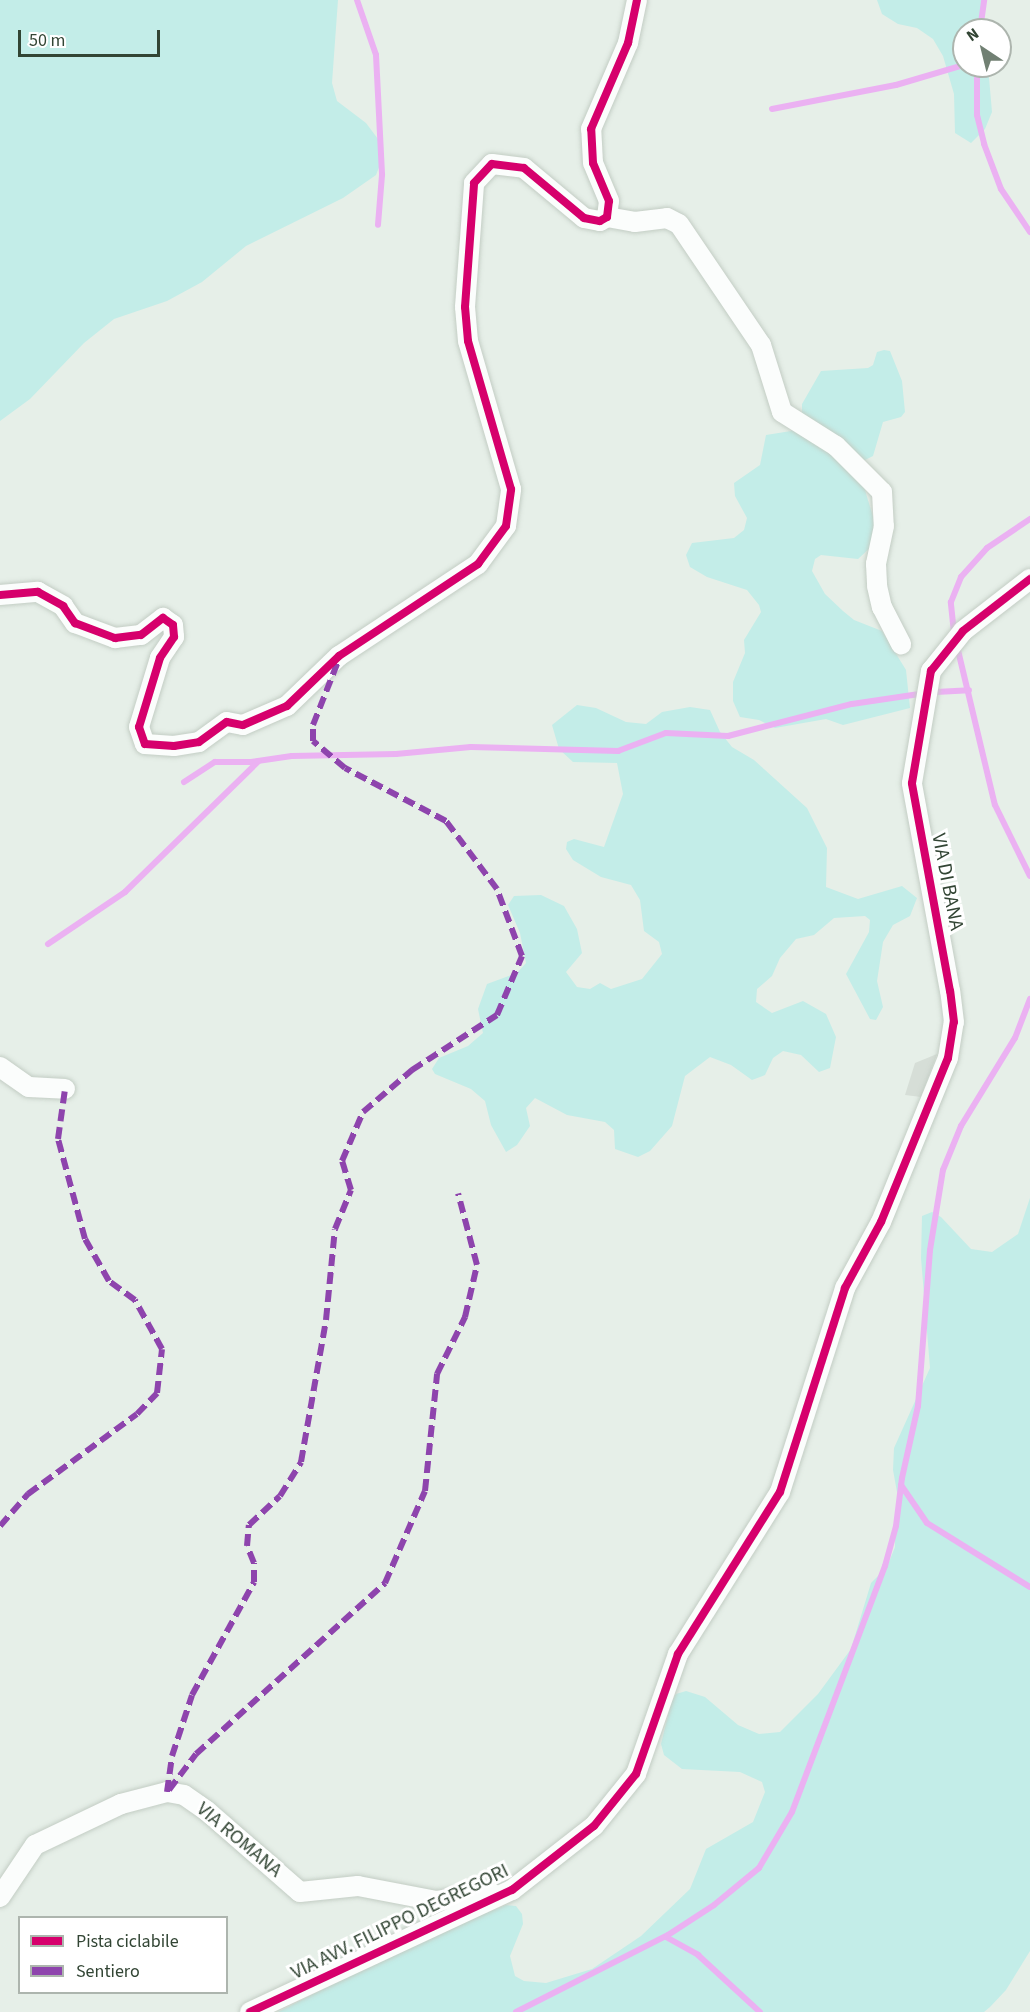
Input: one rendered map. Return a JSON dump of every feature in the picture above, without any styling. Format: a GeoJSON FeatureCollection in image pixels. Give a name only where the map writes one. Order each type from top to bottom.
{"type":"FeatureCollection","features":[{"type":"Feature","properties":{"kind":"street"},"geometry":{"type":"LineString","coordinates":[[607,217],[609,201],[593,163],[591,129],[628,43],[637,0]]}},
{"type":"Feature","properties":{"kind":"street"},"geometry":{"type":"LineString","coordinates":[[0,595],[38,592],[63,606],[75,623],[115,638],[141,635],[163,618],[173,625],[174,637],[160,658],[139,727],[145,744],[199,742],[227,722],[243,725],[287,706],[339,656],[478,564],[506,526],[511,489],[468,342],[465,307],[474,183],[492,164],[516,166],[531,171],[584,218],[600,221],[607,217],[635,222],[667,218],[679,224],[760,345],[782,412],[836,446],[882,492],[884,526],[876,564],[877,586],[882,608],[901,644]]}},
{"type":"Feature","properties":{"kind":"street","name":"VIA DI BANA"},"geometry":{"type":"LineString","coordinates":[[881,1222],[948,1058],[954,1022],[912,783],[931,671],[963,630],[1030,579]]}},
{"type":"Feature","properties":{"kind":"street"},"geometry":{"type":"LineString","coordinates":[[0,1067],[29,1088],[65,1089]]}},
{"type":"Feature","properties":{"kind":"street","name":"VIA AVV. FILIPPO DEGREGORI"},"geometry":{"type":"LineString","coordinates":[[250,2012],[512,1890],[594,1826],[636,1774],[678,1654],[780,1492],[845,1288],[881,1222]]}},
{"type":"Feature","properties":{"kind":"street","name":"VIA ROMANA"},"geometry":{"type":"LineString","coordinates":[[0,1897],[35,1845],[121,1804],[167,1792],[184,1795],[207,1811],[300,1892],[358,1886],[437,1901],[512,1890]]}},
{"type":"Feature","properties":{"kind":"shaded area"},"geometry":{"type":"Polygon","coordinates":[[[0,0],[338,0],[332,83],[337,101],[366,123],[378,139],[383,157],[376,175],[343,198],[246,246],[202,282],[167,301],[114,319],[84,343],[30,399],[0,421],[0,0]]]}},
{"type":"Feature","properties":{"kind":"shaded area"},"geometry":{"type":"Polygon","coordinates":[[[877,0],[983,0],[984,18],[952,18],[952,78],[989,78],[992,112],[985,129],[971,143],[955,133],[954,94],[943,56],[933,39],[917,28],[898,24],[882,14],[877,0]]]}},
{"type":"Feature","properties":{"kind":"shaded area"},"geometry":{"type":"Polygon","coordinates":[[[890,351],[902,381],[905,412],[901,417],[883,422],[873,456],[857,464],[875,523],[871,547],[858,559],[821,555],[815,559],[812,571],[825,594],[843,611],[854,620],[882,631],[906,670],[910,708],[843,725],[826,719],[775,728],[759,720],[740,717],[733,701],[733,682],[745,653],[744,640],[761,612],[759,605],[747,590],[707,577],[690,567],[686,555],[692,543],[734,538],[744,530],[747,518],[735,496],[734,483],[760,465],[766,435],[791,431],[802,423],[802,404],[821,371],[868,368],[873,365],[877,352],[890,351]]]}},
{"type":"Feature","properties":{"kind":"shaded area"},"geometry":{"type":"Polygon","coordinates":[[[577,705],[596,708],[626,722],[646,724],[662,712],[690,707],[710,710],[720,732],[732,747],[754,760],[807,808],[827,848],[826,887],[858,899],[902,886],[917,898],[910,916],[893,925],[883,942],[877,981],[883,1007],[876,1020],[870,1019],[846,974],[869,932],[870,920],[865,916],[834,918],[814,935],[796,939],[780,958],[772,976],[757,989],[756,1002],[772,1013],[803,1001],[826,1014],[836,1037],[830,1068],[819,1072],[801,1055],[783,1051],[773,1058],[765,1075],[752,1080],[731,1065],[710,1057],[685,1076],[672,1126],[650,1151],[638,1157],[615,1149],[614,1130],[605,1122],[567,1115],[535,1098],[526,1108],[530,1126],[517,1145],[506,1152],[491,1125],[485,1101],[471,1089],[435,1074],[432,1069],[439,1058],[468,1046],[483,1033],[478,1009],[487,984],[517,973],[526,963],[520,933],[508,905],[514,896],[541,895],[564,906],[577,929],[582,953],[566,972],[577,987],[590,989],[600,983],[611,989],[642,979],[662,954],[659,942],[644,931],[640,900],[631,885],[601,877],[573,860],[566,849],[567,842],[574,839],[604,847],[623,794],[617,763],[573,762],[559,749],[552,725],[577,705]]]}},
{"type":"Feature","properties":{"kind":"shaded area"},"geometry":{"type":"Polygon","coordinates":[[[937,1054],[921,1097],[905,1095],[915,1063],[937,1054]]]}},
{"type":"Feature","properties":{"kind":"shaded area"},"geometry":{"type":"Polygon","coordinates":[[[1030,1198],[1030,1951],[1006,1990],[984,2012],[278,2012],[426,1937],[506,1905],[516,1906],[522,1914],[523,1924],[510,1956],[515,1976],[524,1981],[546,1983],[592,1969],[641,1936],[690,1889],[706,1849],[753,1822],[765,1792],[762,1782],[740,1772],[682,1769],[664,1755],[661,1744],[671,1703],[676,1694],[686,1691],[705,1697],[738,1725],[759,1734],[780,1732],[818,1694],[851,1649],[871,1583],[887,1567],[895,1547],[895,1514],[899,1503],[893,1470],[894,1448],[930,1368],[921,1258],[922,1216],[932,1212],[941,1217],[971,1249],[992,1252],[1018,1234],[1030,1198]]]}},
{"type":"Feature","properties":{"kind":"waterway"},"geometry":{"type":"LineString","coordinates":[[357,0],[376,55],[382,175],[378,225]]}},
{"type":"Feature","properties":{"kind":"waterway"},"geometry":{"type":"LineString","coordinates":[[982,18],[984,0]]}},
{"type":"Feature","properties":{"kind":"waterway"},"geometry":{"type":"LineString","coordinates":[[772,109],[896,85],[952,69]]}},
{"type":"Feature","properties":{"kind":"waterway"},"geometry":{"type":"LineString","coordinates":[[977,78],[977,115],[984,144],[1001,189],[1030,232]]}},
{"type":"Feature","properties":{"kind":"waterway"},"geometry":{"type":"LineString","coordinates":[[954,633],[951,602],[961,577],[987,548],[1030,519]]}},
{"type":"Feature","properties":{"kind":"waterway"},"geometry":{"type":"LineString","coordinates":[[957,646],[995,805],[1030,876]]}},
{"type":"Feature","properties":{"kind":"waterway"},"geometry":{"type":"LineString","coordinates":[[936,692],[969,690]]}},
{"type":"Feature","properties":{"kind":"waterway"},"geometry":{"type":"LineString","coordinates":[[184,782],[215,762],[251,762],[292,756],[396,754],[471,747],[618,751],[666,733],[728,736],[852,704],[919,694]]}},
{"type":"Feature","properties":{"kind":"waterway"},"geometry":{"type":"LineString","coordinates":[[48,944],[125,892],[259,761]]}},
{"type":"Feature","properties":{"kind":"waterway"},"geometry":{"type":"LineString","coordinates":[[516,2012],[668,1935],[714,1905],[759,1868],[792,1812],[885,1566],[896,1526],[902,1478],[918,1406],[930,1250],[943,1170],[961,1126],[1015,1038],[1030,999]]}},
{"type":"Feature","properties":{"kind":"waterway"},"geometry":{"type":"LineString","coordinates":[[901,1485],[927,1523],[1030,1587]]}},
{"type":"Feature","properties":{"kind":"waterway"},"geometry":{"type":"LineString","coordinates":[[666,1937],[698,1955],[760,2012]]}},
{"type":"Feature","properties":{"kind":"marked path"},"geometry":{"type":"LineString","coordinates":[[167,1792],[172,1756],[192,1695],[254,1582],[254,1563],[247,1546],[249,1525],[280,1496],[301,1462],[326,1320],[335,1229],[351,1190],[342,1161],[363,1112],[412,1070],[497,1015],[522,956],[497,889],[446,821],[345,768],[313,741],[313,725],[339,659]]}},
{"type":"Feature","properties":{"kind":"marked path"},"geometry":{"type":"LineString","coordinates":[[0,1526],[28,1494],[137,1414],[157,1393],[162,1349],[135,1300],[109,1281],[85,1239],[58,1139],[65,1089]]}},
{"type":"Feature","properties":{"kind":"marked path"},"geometry":{"type":"LineString","coordinates":[[169,1790],[196,1754],[385,1583],[425,1491],[437,1374],[465,1317],[477,1265],[458,1193]]}},
{"type":"Feature","properties":{"kind":"cycle path"},"geometry":{"type":"LineString","coordinates":[[0,595],[38,592],[63,606],[75,623],[115,638],[141,635],[163,618],[173,625],[174,637],[160,658],[139,727],[145,744],[174,746],[199,742],[227,722],[243,725],[287,706],[339,656],[478,564],[506,526],[511,489],[468,341],[465,307],[474,183],[492,164],[524,168],[584,218],[600,221],[607,217],[609,201],[593,163],[591,129],[628,43],[637,0]]}},
{"type":"Feature","properties":{"kind":"cycle path"},"geometry":{"type":"LineString","coordinates":[[250,2012],[512,1890],[594,1826],[636,1774],[678,1654],[780,1492],[845,1288],[881,1222],[948,1058],[954,1022],[950,991],[912,783],[931,671],[963,631],[1030,579]]}}]}
